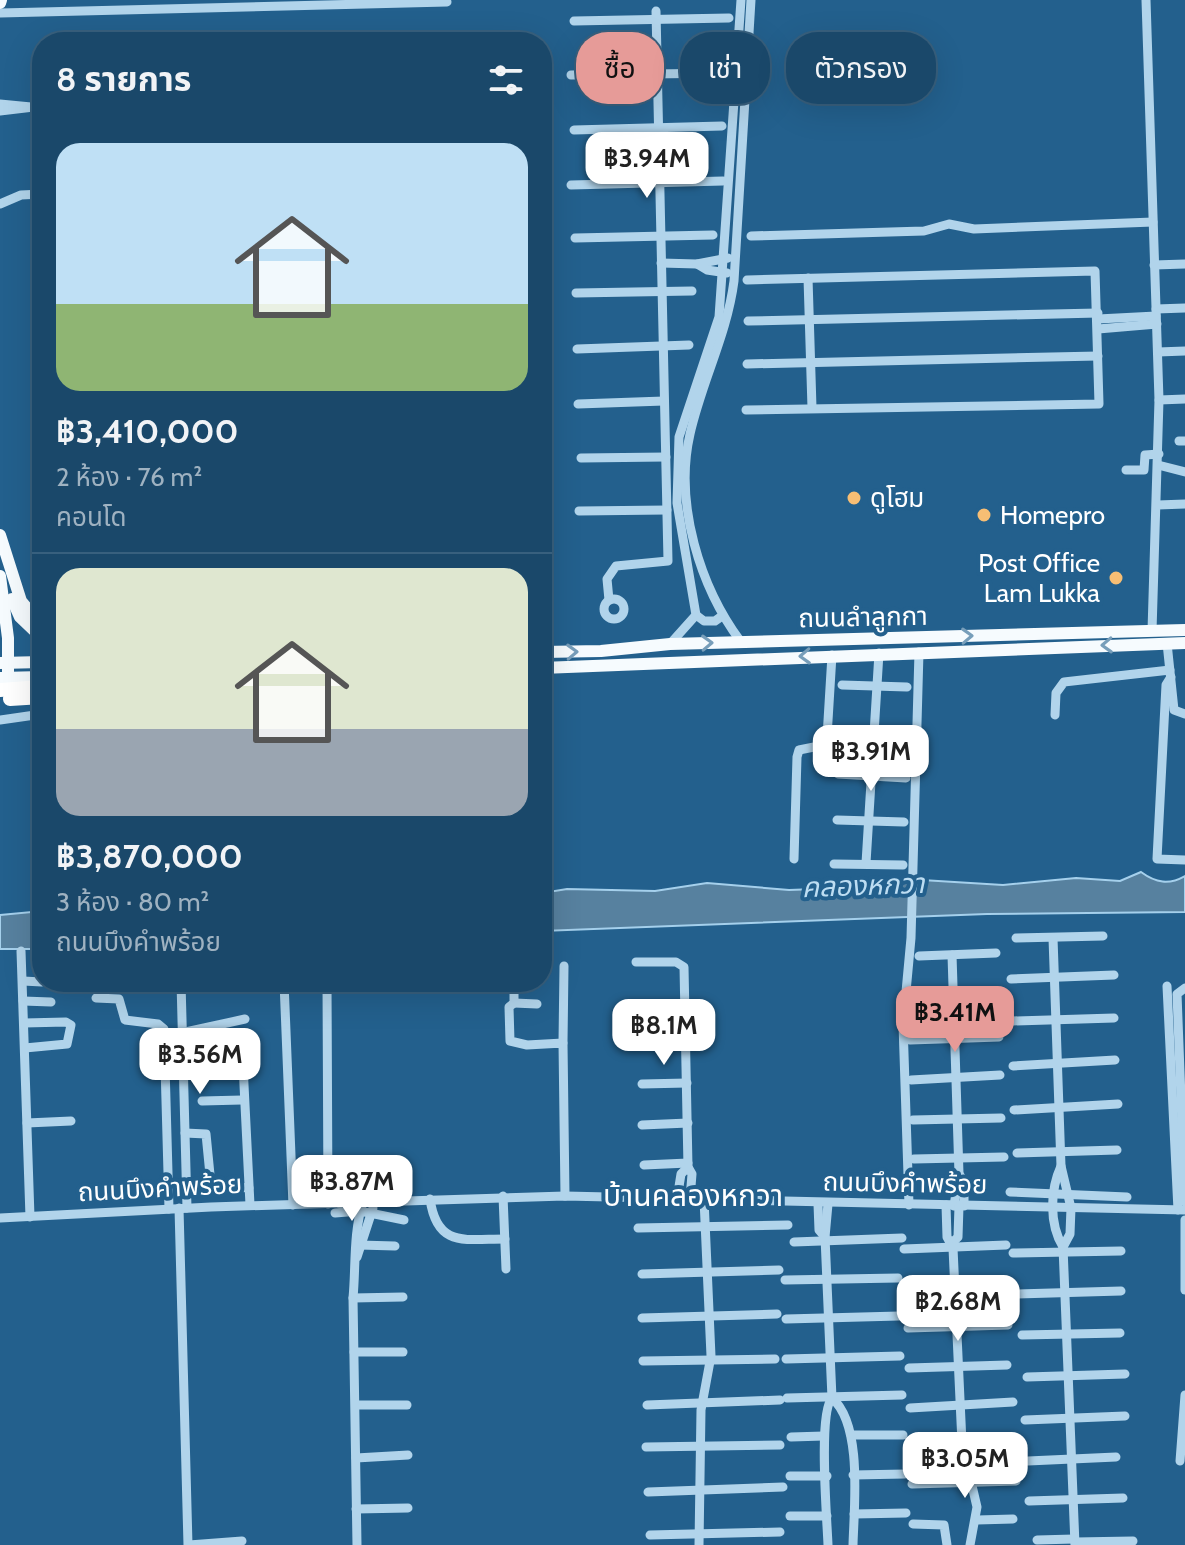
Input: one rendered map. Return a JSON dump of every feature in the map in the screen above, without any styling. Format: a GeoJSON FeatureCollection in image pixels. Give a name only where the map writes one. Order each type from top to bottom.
{"type":"FeatureCollection","features":[{"type":"Feature","properties":{"kind":"highway"},"geometry":{"type":"LineString","coordinates":[[3,681],[32,685]]}},
{"type":"Feature","properties":{"kind":"highway"},"geometry":{"type":"LineString","coordinates":[[0,700],[32,698]]}},
{"type":"Feature","properties":{"kind":"main road"},"geometry":{"type":"LineString","coordinates":[[0,535],[21,601],[32,614]]}},
{"type":"Feature","properties":{"kind":"main road"},"geometry":{"type":"LineString","coordinates":[[0,562],[20,617],[32,628]]}},
{"type":"Feature","properties":{"kind":"main road"},"geometry":{"type":"LineString","coordinates":[[0,576],[7,623],[3,681],[32,678]]}},
{"type":"Feature","properties":{"kind":"main road"},"geometry":{"type":"LineString","coordinates":[[0,638],[5,635],[7,623]]}},
{"type":"Feature","properties":{"kind":"main road","name":"ถนนลำลูกกา"},"geometry":{"type":"LineString","coordinates":[[552,652],[601,651],[670,644],[1185,630]]}},
{"type":"Feature","properties":{"kind":"main road","name":"ถนนลำลูกกา"},"geometry":{"type":"LineString","coordinates":[[552,668],[1185,643]]}},
{"type":"Feature","properties":{"kind":"main road"},"geometry":{"type":"LineString","coordinates":[[2,662],[32,662]]}},
{"type":"Feature","properties":{"kind":"street"},"geometry":{"type":"LineString","coordinates":[[1146,0],[1159,400],[1152,631]]}},
{"type":"Feature","properties":{"kind":"street"},"geometry":{"type":"LineString","coordinates":[[0,13],[447,2]]}},
{"type":"Feature","properties":{"kind":"street"},"geometry":{"type":"LineString","coordinates":[[741,642],[722,616],[708,586],[693,539],[687,501],[687,465],[698,389],[719,317],[724,274],[730,258],[745,5]]}},
{"type":"Feature","properties":{"kind":"street"},"geometry":{"type":"LineString","coordinates":[[656,16],[656,32]]}},
{"type":"Feature","properties":{"kind":"street"},"geometry":{"type":"LineString","coordinates":[[574,21],[656,16],[729,18]]}},
{"type":"Feature","properties":{"kind":"street"},"geometry":{"type":"LineString","coordinates":[[571,75],[576,75]]}},
{"type":"Feature","properties":{"kind":"street"},"geometry":{"type":"LineString","coordinates":[[0,104],[31,107]]}},
{"type":"Feature","properties":{"kind":"street"},"geometry":{"type":"LineString","coordinates":[[609,600],[607,579],[616,566],[668,561],[658,104]]}},
{"type":"Feature","properties":{"kind":"street"},"geometry":{"type":"LineString","coordinates":[[0,111],[31,107]]}},
{"type":"Feature","properties":{"kind":"street"},"geometry":{"type":"LineString","coordinates":[[574,130],[722,126]]}},
{"type":"Feature","properties":{"kind":"street"},"geometry":{"type":"LineString","coordinates":[[571,185],[723,181]]}},
{"type":"Feature","properties":{"kind":"street"},"geometry":{"type":"LineString","coordinates":[[0,204],[21,195],[32,194]]}},
{"type":"Feature","properties":{"kind":"street"},"geometry":{"type":"LineString","coordinates":[[751,236],[924,231],[949,224],[974,229],[1153,222]]}},
{"type":"Feature","properties":{"kind":"street"},"geometry":{"type":"LineString","coordinates":[[575,238],[713,235]]}},
{"type":"Feature","properties":{"kind":"street"},"geometry":{"type":"LineString","coordinates":[[661,263],[697,264],[730,258]]}},
{"type":"Feature","properties":{"kind":"street"},"geometry":{"type":"LineString","coordinates":[[722,616],[715,621],[704,621],[696,615],[677,503],[677,466],[679,437],[729,317],[735,272],[730,258]]}},
{"type":"Feature","properties":{"kind":"street"},"geometry":{"type":"LineString","coordinates":[[697,264],[724,274],[735,272]]}},
{"type":"Feature","properties":{"kind":"street"},"geometry":{"type":"LineString","coordinates":[[1154,265],[1185,264]]}},
{"type":"Feature","properties":{"kind":"street"},"geometry":{"type":"LineString","coordinates":[[746,410],[1099,404],[1097,274],[1092,270],[747,280]]}},
{"type":"Feature","properties":{"kind":"street"},"geometry":{"type":"LineString","coordinates":[[808,278],[812,408]]}},
{"type":"Feature","properties":{"kind":"street"},"geometry":{"type":"LineString","coordinates":[[576,293],[692,291]]}},
{"type":"Feature","properties":{"kind":"street"},"geometry":{"type":"LineString","coordinates":[[748,321],[1098,320],[1156,316],[1185,308]]}},
{"type":"Feature","properties":{"kind":"street"},"geometry":{"type":"LineString","coordinates":[[577,349],[689,345]]}},
{"type":"Feature","properties":{"kind":"street"},"geometry":{"type":"LineString","coordinates":[[1158,352],[1185,351]]}},
{"type":"Feature","properties":{"kind":"street"},"geometry":{"type":"LineString","coordinates":[[747,364],[1098,356]]}},
{"type":"Feature","properties":{"kind":"street"},"geometry":{"type":"LineString","coordinates":[[1159,400],[1185,399]]}},
{"type":"Feature","properties":{"kind":"street"},"geometry":{"type":"LineString","coordinates":[[578,404],[664,401]]}},
{"type":"Feature","properties":{"kind":"street"},"geometry":{"type":"LineString","coordinates":[[1126,470],[1144,470],[1145,455],[1185,472]]}},
{"type":"Feature","properties":{"kind":"street"},"geometry":{"type":"LineString","coordinates":[[581,458],[666,457]]}},
{"type":"Feature","properties":{"kind":"street"},"geometry":{"type":"LineString","coordinates":[[1158,505],[1185,504]]}},
{"type":"Feature","properties":{"kind":"street"},"geometry":{"type":"LineString","coordinates":[[579,511],[667,510]]}},
{"type":"Feature","properties":{"kind":"street"},"geometry":{"type":"LineString","coordinates":[[686,552],[698,547]]}},
{"type":"Feature","properties":{"kind":"street"},"geometry":{"type":"LineString","coordinates":[[693,589],[708,586]]}},
{"type":"Feature","properties":{"kind":"street"},"geometry":{"type":"LineString","coordinates":[[670,644],[696,615]]}},
{"type":"Feature","properties":{"kind":"street"},"geometry":{"type":"LineString","coordinates":[[1167,643],[1174,710],[1185,714]]}},
{"type":"Feature","properties":{"kind":"street"},"geometry":{"type":"LineString","coordinates":[[909,1205],[903,1024],[911,938],[908,866],[919,652]]}},
{"type":"Feature","properties":{"kind":"street"},"geometry":{"type":"LineString","coordinates":[[866,863],[879,653]]}},
{"type":"Feature","properties":{"kind":"street"},"geometry":{"type":"LineString","coordinates":[[794,859],[797,757],[799,750],[824,745],[827,737],[832,655]]}},
{"type":"Feature","properties":{"kind":"street"},"geometry":{"type":"LineString","coordinates":[[1055,715],[1056,693],[1064,682],[1171,674]]}},
{"type":"Feature","properties":{"kind":"street"},"geometry":{"type":"LineString","coordinates":[[1171,674],[1166,685],[1160,756],[1157,859],[1185,860]]}},
{"type":"Feature","properties":{"kind":"street"},"geometry":{"type":"LineString","coordinates":[[842,685],[907,687]]}},
{"type":"Feature","properties":{"kind":"street"},"geometry":{"type":"LineString","coordinates":[[0,720],[32,715]]}},
{"type":"Feature","properties":{"kind":"street"},"geometry":{"type":"LineString","coordinates":[[840,730],[905,733]]}},
{"type":"Feature","properties":{"kind":"street"},"geometry":{"type":"LineString","coordinates":[[838,774],[906,778]]}},
{"type":"Feature","properties":{"kind":"street"},"geometry":{"type":"LineString","coordinates":[[837,820],[904,822]]}},
{"type":"Feature","properties":{"kind":"street"},"geometry":{"type":"LineString","coordinates":[[834,864],[908,866]]}},
{"type":"Feature","properties":{"kind":"street"},"geometry":{"type":"LineString","coordinates":[[1016,938],[1103,936]]}},
{"type":"Feature","properties":{"kind":"street"},"geometry":{"type":"LineString","coordinates":[[1053,938],[1061,1150],[1053,1208],[1056,1235],[1064,1249]]}},
{"type":"Feature","properties":{"kind":"street"},"geometry":{"type":"LineString","coordinates":[[21,951],[30,1217]]}},
{"type":"Feature","properties":{"kind":"street"},"geometry":{"type":"LineString","coordinates":[[919,956],[996,953]]}},
{"type":"Feature","properties":{"kind":"street"},"geometry":{"type":"LineString","coordinates":[[952,955],[958,1158],[959,1174],[964,1181],[956,1206],[958,1237],[953,1245],[954,1287],[962,1443],[977,1520],[970,1545]]}},
{"type":"Feature","properties":{"kind":"street"},"geometry":{"type":"LineString","coordinates":[[636,962],[681,963],[685,1004],[688,1165],[692,1174],[690,1199]]}},
{"type":"Feature","properties":{"kind":"street"},"geometry":{"type":"LineString","coordinates":[[564,966],[565,1196]]}},
{"type":"Feature","properties":{"kind":"street"},"geometry":{"type":"LineString","coordinates":[[1011,979],[1114,975]]}},
{"type":"Feature","properties":{"kind":"street"},"geometry":{"type":"LineString","coordinates":[[23,981],[32,981]]}},
{"type":"Feature","properties":{"kind":"street"},"geometry":{"type":"LineString","coordinates":[[1167,986],[1183,1207]]}},
{"type":"Feature","properties":{"kind":"street"},"geometry":{"type":"LineString","coordinates":[[1183,1207],[1177,994],[1185,988]]}},
{"type":"Feature","properties":{"kind":"street"},"geometry":{"type":"LineString","coordinates":[[178,1208],[185,1133],[181,992]]}},
{"type":"Feature","properties":{"kind":"street"},"geometry":{"type":"LineString","coordinates":[[284,992],[293,1205]]}},
{"type":"Feature","properties":{"kind":"street"},"geometry":{"type":"LineString","coordinates":[[327,992],[326,1076],[331,1178],[338,1186],[334,1207]]}},
{"type":"Feature","properties":{"kind":"street"},"geometry":{"type":"LineString","coordinates":[[514,992],[514,1003]]}},
{"type":"Feature","properties":{"kind":"street"},"geometry":{"type":"LineString","coordinates":[[913,1000],[997,995]]}},
{"type":"Feature","properties":{"kind":"street"},"geometry":{"type":"LineString","coordinates":[[96,998],[119,999],[125,1020],[160,1024],[164,1029],[178,1208],[189,1545],[242,1541]]}},
{"type":"Feature","properties":{"kind":"street"},"geometry":{"type":"LineString","coordinates":[[23,1001],[51,1002]]}},
{"type":"Feature","properties":{"kind":"street"},"geometry":{"type":"LineString","coordinates":[[537,1004],[514,1003],[509,1007],[510,1041],[527,1045],[563,1043]]}},
{"type":"Feature","properties":{"kind":"street"},"geometry":{"type":"LineString","coordinates":[[638,1006],[685,1004]]}},
{"type":"Feature","properties":{"kind":"street"},"geometry":{"type":"LineString","coordinates":[[1012,1021],[1114,1018]]}},
{"type":"Feature","properties":{"kind":"street"},"geometry":{"type":"LineString","coordinates":[[181,1033],[245,1019]]}},
{"type":"Feature","properties":{"kind":"street"},"geometry":{"type":"LineString","coordinates":[[24,1023],[66,1022],[71,1025],[67,1044],[25,1048]]}},
{"type":"Feature","properties":{"kind":"street"},"geometry":{"type":"LineString","coordinates":[[910,1040],[999,1037]]}},
{"type":"Feature","properties":{"kind":"street"},"geometry":{"type":"LineString","coordinates":[[641,1044],[685,1045]]}},
{"type":"Feature","properties":{"kind":"street"},"geometry":{"type":"LineString","coordinates":[[242,1045],[242,1100],[250,1205]]}},
{"type":"Feature","properties":{"kind":"street"},"geometry":{"type":"LineString","coordinates":[[1013,1066],[1115,1060]]}},
{"type":"Feature","properties":{"kind":"street"},"geometry":{"type":"LineString","coordinates":[[911,1080],[1000,1075]]}},
{"type":"Feature","properties":{"kind":"street"},"geometry":{"type":"LineString","coordinates":[[642,1084],[687,1083]]}},
{"type":"Feature","properties":{"kind":"street"},"geometry":{"type":"LineString","coordinates":[[202,1101],[242,1100]]}},
{"type":"Feature","properties":{"kind":"street"},"geometry":{"type":"LineString","coordinates":[[1014,1110],[1118,1104]]}},
{"type":"Feature","properties":{"kind":"street"},"geometry":{"type":"LineString","coordinates":[[913,1120],[1001,1118]]}},
{"type":"Feature","properties":{"kind":"street"},"geometry":{"type":"LineString","coordinates":[[27,1123],[71,1121]]}},
{"type":"Feature","properties":{"kind":"street"},"geometry":{"type":"LineString","coordinates":[[642,1125],[688,1123]]}},
{"type":"Feature","properties":{"kind":"street"},"geometry":{"type":"LineString","coordinates":[[185,1133],[206,1134],[211,1185],[249,1188]]}},
{"type":"Feature","properties":{"kind":"street"},"geometry":{"type":"LineString","coordinates":[[1017,1153],[1117,1150]]}},
{"type":"Feature","properties":{"kind":"street"},"geometry":{"type":"LineString","coordinates":[[914,1159],[1004,1157]]}},
{"type":"Feature","properties":{"kind":"street"},"geometry":{"type":"LineString","coordinates":[[644,1165],[688,1165]]}},
{"type":"Feature","properties":{"kind":"street"},"geometry":{"type":"LineString","coordinates":[[677,1199],[681,1174],[688,1165]]}},
{"type":"Feature","properties":{"kind":"street"},"geometry":{"type":"LineString","coordinates":[[1061,1166],[1071,1208],[1070,1234],[1064,1249],[1075,1542]]}},
{"type":"Feature","properties":{"kind":"street"},"geometry":{"type":"LineString","coordinates":[[1010,1192],[1127,1197]]}},
{"type":"Feature","properties":{"kind":"street"},"geometry":{"type":"LineString","coordinates":[[503,1196],[506,1269]]}},
{"type":"Feature","properties":{"kind":"street","name":"ถนนบึงคำพร้อย"},"geometry":{"type":"LineString","coordinates":[[0,1218],[250,1205],[364,1209],[376,1202],[503,1196],[1053,1208],[1183,1207]]}},
{"type":"Feature","properties":{"kind":"street"},"geometry":{"type":"LineString","coordinates":[[430,1199],[432,1214],[444,1235],[456,1239],[505,1239]]}},
{"type":"Feature","properties":{"kind":"street"},"geometry":{"type":"LineString","coordinates":[[699,1545],[701,1404],[710,1360],[704,1199]]}},
{"type":"Feature","properties":{"kind":"street"},"geometry":{"type":"LineString","coordinates":[[357,1545],[353,1298],[357,1257],[364,1209],[401,1219],[402,1200]]}},
{"type":"Feature","properties":{"kind":"street"},"geometry":{"type":"LineString","coordinates":[[823,1204],[831,1397],[845,1414],[851,1435],[853,1545]]}},
{"type":"Feature","properties":{"kind":"street"},"geometry":{"type":"LineString","coordinates":[[1185,1220],[1185,1290]]}},
{"type":"Feature","properties":{"kind":"street"},"geometry":{"type":"LineString","coordinates":[[638,1228],[788,1225]]}},
{"type":"Feature","properties":{"kind":"street"},"geometry":{"type":"LineString","coordinates":[[794,1242],[825,1239],[1009,1249],[1121,1251]]}},
{"type":"Feature","properties":{"kind":"street"},"geometry":{"type":"LineString","coordinates":[[359,1245],[395,1246]]}},
{"type":"Feature","properties":{"kind":"street"},"geometry":{"type":"LineString","coordinates":[[642,1274],[779,1270]]}},
{"type":"Feature","properties":{"kind":"street"},"geometry":{"type":"LineString","coordinates":[[785,1280],[898,1278]]}},
{"type":"Feature","properties":{"kind":"street"},"geometry":{"type":"LineString","coordinates":[[908,1288],[1007,1286]]}},
{"type":"Feature","properties":{"kind":"street"},"geometry":{"type":"LineString","coordinates":[[1017,1294],[1121,1291]]}},
{"type":"Feature","properties":{"kind":"street"},"geometry":{"type":"LineString","coordinates":[[353,1298],[403,1297]]}},
{"type":"Feature","properties":{"kind":"street"},"geometry":{"type":"LineString","coordinates":[[642,1318],[899,1316]]}},
{"type":"Feature","properties":{"kind":"street"},"geometry":{"type":"LineString","coordinates":[[908,1328],[1008,1325]]}},
{"type":"Feature","properties":{"kind":"street"},"geometry":{"type":"LineString","coordinates":[[1022,1335],[1120,1333]]}},
{"type":"Feature","properties":{"kind":"street"},"geometry":{"type":"LineString","coordinates":[[354,1352],[403,1352]]}},
{"type":"Feature","properties":{"kind":"street"},"geometry":{"type":"LineString","coordinates":[[643,1361],[900,1356]]}},
{"type":"Feature","properties":{"kind":"street"},"geometry":{"type":"LineString","coordinates":[[909,1368],[959,1364],[1007,1365]]}},
{"type":"Feature","properties":{"kind":"street"},"geometry":{"type":"LineString","coordinates":[[1027,1377],[1125,1374]]}},
{"type":"Feature","properties":{"kind":"street"},"geometry":{"type":"LineString","coordinates":[[647,1405],[902,1395]]}},
{"type":"Feature","properties":{"kind":"street"},"geometry":{"type":"LineString","coordinates":[[1180,1461],[1185,1395]]}},
{"type":"Feature","properties":{"kind":"street"},"geometry":{"type":"LineString","coordinates":[[828,1545],[824,1436],[825,1405],[831,1397]]}},
{"type":"Feature","properties":{"kind":"street"},"geometry":{"type":"LineString","coordinates":[[910,1408],[1013,1402]]}},
{"type":"Feature","properties":{"kind":"street"},"geometry":{"type":"LineString","coordinates":[[356,1405],[407,1405]]}},
{"type":"Feature","properties":{"kind":"street"},"geometry":{"type":"LineString","coordinates":[[1025,1420],[1125,1416]]}},
{"type":"Feature","properties":{"kind":"street"},"geometry":{"type":"LineString","coordinates":[[851,1435],[903,1435]]}},
{"type":"Feature","properties":{"kind":"street"},"geometry":{"type":"LineString","coordinates":[[791,1437],[824,1436]]}},
{"type":"Feature","properties":{"kind":"street"},"geometry":{"type":"LineString","coordinates":[[911,1445],[1013,1440]]}},
{"type":"Feature","properties":{"kind":"street"},"geometry":{"type":"LineString","coordinates":[[646,1447],[780,1445]]}},
{"type":"Feature","properties":{"kind":"street"},"geometry":{"type":"LineString","coordinates":[[356,1458],[408,1455]]}},
{"type":"Feature","properties":{"kind":"street"},"geometry":{"type":"LineString","coordinates":[[1028,1461],[1116,1457]]}},
{"type":"Feature","properties":{"kind":"street"},"geometry":{"type":"LineString","coordinates":[[853,1475],[905,1474]]}},
{"type":"Feature","properties":{"kind":"street"},"geometry":{"type":"LineString","coordinates":[[790,1476],[827,1476]]}},
{"type":"Feature","properties":{"kind":"street"},"geometry":{"type":"LineString","coordinates":[[912,1484],[1016,1481]]}},
{"type":"Feature","properties":{"kind":"street"},"geometry":{"type":"LineString","coordinates":[[648,1492],[783,1487]]}},
{"type":"Feature","properties":{"kind":"street"},"geometry":{"type":"LineString","coordinates":[[1029,1501],[1123,1498]]}},
{"type":"Feature","properties":{"kind":"street"},"geometry":{"type":"LineString","coordinates":[[356,1509],[408,1508]]}},
{"type":"Feature","properties":{"kind":"street"},"geometry":{"type":"LineString","coordinates":[[854,1514],[906,1513]]}},
{"type":"Feature","properties":{"kind":"street"},"geometry":{"type":"LineString","coordinates":[[790,1516],[827,1516]]}},
{"type":"Feature","properties":{"kind":"street"},"geometry":{"type":"LineString","coordinates":[[977,1520],[1013,1519]]}},
{"type":"Feature","properties":{"kind":"street"},"geometry":{"type":"LineString","coordinates":[[913,1524],[944,1525],[947,1545]]}},
{"type":"Feature","properties":{"kind":"street"},"geometry":{"type":"LineString","coordinates":[[650,1535],[780,1532]]}},
{"type":"Feature","properties":{"kind":"street"},"geometry":{"type":"LineString","coordinates":[[1037,1540],[1133,1541]]}},
{"type":"Feature","properties":{"kind":"water"},"geometry":{"type":"Polygon","coordinates":[[[1141,872],[1163,882],[1185,876],[1185,912],[987,914],[552,931],[552,891],[567,889],[655,891],[707,883],[789,890],[872,887],[922,880],[1003,885],[1076,878],[1120,881],[1141,872]]]}},
{"type":"Feature","properties":{"kind":"water"},"geometry":{"type":"Polygon","coordinates":[[[32,912],[32,949],[0,949],[0,915],[32,912]]]}},
{"type":"Feature","properties":{"kind":"place","name":"ดูโฮม"},"geometry":{"type":"Point","coordinates":[854,498]}},
{"type":"Feature","properties":{"kind":"place","name":"Homepro"},"geometry":{"type":"Point","coordinates":[984,515]}},
{"type":"Feature","properties":{"kind":"place","name":"Post Office Lam Lukka"},"geometry":{"type":"Point","coordinates":[1116,578]}},
{"type":"Feature","properties":{"kind":"district","name":"บ้านคลองหกวา"},"geometry":{"type":"Point","coordinates":[693,1196]}},
{"type":"Feature","properties":{"kind":"water label","name":"คลองหกวา"},"geometry":{"type":"Point","coordinates":[863,885]}}]}
